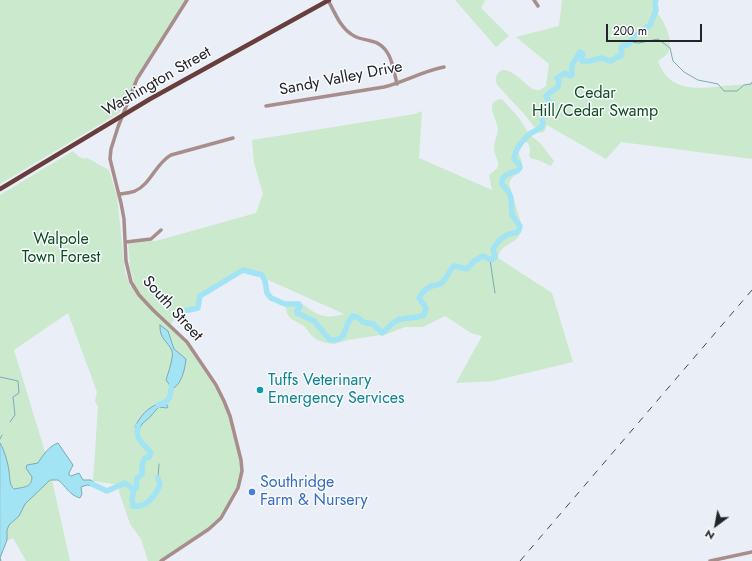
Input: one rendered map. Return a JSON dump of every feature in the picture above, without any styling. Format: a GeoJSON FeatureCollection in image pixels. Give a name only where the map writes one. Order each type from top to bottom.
{"type":"FeatureCollection","features":[{"type":"Feature","properties":{"kind":"main road","name":"Washington Street"},"geometry":{"type":"LineString","coordinates":[[0,189],[169,88],[329,0]]}},
{"type":"Feature","properties":{"kind":"street","name":"South Street"},"geometry":{"type":"LineString","coordinates":[[161,561],[209,529],[221,518],[238,488],[242,476],[242,466],[230,416],[219,390],[187,342],[153,310],[135,290],[131,282],[128,272],[124,219],[120,194],[110,159],[113,142],[140,72],[187,0]]}},
{"type":"Feature","properties":{"kind":"street"},"geometry":{"type":"LineString","coordinates":[[329,0],[347,32],[356,38],[381,44],[386,49],[392,61],[397,84]]}},
{"type":"Feature","properties":{"kind":"street"},"geometry":{"type":"LineString","coordinates":[[534,0],[538,6]]}},
{"type":"Feature","properties":{"kind":"street","name":"Sandy Valley Drive"},"geometry":{"type":"LineString","coordinates":[[266,106],[397,84],[432,70],[444,68]]}},
{"type":"Feature","properties":{"kind":"street"},"geometry":{"type":"LineString","coordinates":[[120,194],[135,191],[142,186],[166,157],[233,138]]}},
{"type":"Feature","properties":{"kind":"street"},"geometry":{"type":"LineString","coordinates":[[126,242],[151,239],[161,230]]}},
{"type":"Feature","properties":{"kind":"street"},"geometry":{"type":"LineString","coordinates":[[710,561],[752,552]]}},
{"type":"Feature","properties":{"kind":"green space"},"geometry":{"type":"Polygon","coordinates":[[[0,0],[187,0],[134,85],[119,113],[0,184],[0,0]]]}},
{"type":"Feature","properties":{"kind":"green space"},"geometry":{"type":"Polygon","coordinates":[[[455,0],[484,0],[485,1],[481,8],[509,36],[496,47],[455,0]]]}},
{"type":"Feature","properties":{"kind":"green space","name":"Cedar Hill/Cedar Swamp"},"geometry":{"type":"Polygon","coordinates":[[[562,0],[658,0],[653,9],[666,27],[670,45],[665,56],[658,61],[663,71],[669,78],[676,83],[694,88],[752,83],[752,159],[621,142],[606,159],[547,125],[544,132],[539,133],[525,115],[498,86],[496,79],[497,75],[501,71],[505,70],[515,75],[534,89],[540,90],[546,86],[549,64],[516,37],[559,26],[562,0]]]}},
{"type":"Feature","properties":{"kind":"green space","name":"Walpole Town Forest"},"geometry":{"type":"Polygon","coordinates":[[[502,99],[519,118],[530,135],[540,143],[554,161],[551,166],[530,158],[528,143],[525,142],[521,146],[519,155],[522,166],[509,184],[522,226],[521,232],[515,240],[503,248],[498,258],[552,293],[573,362],[493,381],[456,383],[482,336],[471,333],[445,316],[423,327],[405,327],[387,334],[348,340],[334,344],[326,343],[317,340],[304,326],[290,318],[286,308],[288,304],[300,303],[318,314],[325,316],[337,316],[344,314],[264,278],[256,272],[250,270],[240,271],[201,296],[198,308],[180,312],[170,325],[183,338],[224,401],[241,460],[240,482],[218,522],[161,561],[148,561],[141,539],[130,524],[119,492],[120,485],[93,481],[98,407],[95,401],[97,392],[68,313],[14,350],[45,452],[58,443],[73,465],[69,475],[71,476],[79,473],[83,480],[52,480],[70,561],[26,561],[13,538],[6,541],[5,545],[0,543],[0,195],[73,151],[81,158],[87,158],[109,170],[117,196],[125,272],[131,287],[134,282],[130,268],[128,240],[156,241],[256,213],[263,194],[254,163],[252,140],[415,114],[422,111],[419,158],[492,190],[489,175],[497,169],[498,166],[494,148],[498,129],[492,107],[496,100],[502,99]]]}},
{"type":"Feature","properties":{"kind":"water"},"geometry":{"type":"Polygon","coordinates":[[[160,325],[168,331],[174,349],[186,359],[181,379],[174,388],[170,387],[166,380],[172,361],[172,351],[162,337],[160,325]]]}},
{"type":"Feature","properties":{"kind":"water"},"geometry":{"type":"Polygon","coordinates":[[[160,403],[165,403],[168,406],[167,408],[159,407],[142,424],[137,433],[135,427],[139,419],[148,409],[160,403]]]}},
{"type":"Feature","properties":{"kind":"water"},"geometry":{"type":"Polygon","coordinates":[[[0,443],[7,460],[10,483],[14,489],[29,485],[32,481],[32,477],[26,468],[27,465],[38,463],[49,449],[58,443],[73,465],[69,475],[71,476],[79,473],[83,480],[91,480],[99,487],[87,485],[81,487],[82,494],[80,498],[70,493],[58,480],[50,480],[25,504],[19,516],[9,525],[7,530],[7,540],[0,558],[0,443]]]}},
{"type":"Feature","properties":{"kind":"waterway"},"geometry":{"type":"LineString","coordinates":[[176,316],[184,311],[198,308],[200,296],[243,270],[262,275],[265,281],[267,293],[271,298],[285,304],[299,304],[300,307],[297,313],[314,321],[330,340],[336,340],[343,335],[353,316],[357,317],[363,322],[373,324],[382,333],[398,320],[424,315],[426,308],[419,298],[422,293],[431,286],[438,285],[442,282],[454,266],[467,269],[474,261],[483,256],[492,260],[495,257],[493,249],[498,242],[505,236],[518,231],[520,226],[512,215],[511,198],[508,191],[502,184],[502,180],[506,175],[517,171],[520,168],[519,164],[514,159],[518,148],[528,135],[542,126],[542,117],[544,113],[553,107],[553,104],[546,96],[558,87],[559,82],[557,78],[565,73],[570,76],[572,75],[572,65],[580,52],[583,54],[581,59],[582,61],[590,61],[601,58],[611,61],[621,56],[622,46],[629,44],[634,36],[641,33],[650,25],[656,10],[656,0]]}},
{"type":"Feature","properties":{"kind":"waterway"},"geometry":{"type":"LineString","coordinates":[[631,42],[639,43],[658,39],[670,48],[673,61],[684,72],[698,80],[718,84],[724,91],[737,91],[744,85],[751,84],[752,82]]}},
{"type":"Feature","properties":{"kind":"waterway"},"geometry":{"type":"LineString","coordinates":[[490,260],[495,293]]}},
{"type":"Feature","properties":{"kind":"waterway"},"geometry":{"type":"LineString","coordinates":[[0,377],[18,381],[19,393],[13,397],[15,415],[10,422]]}},
{"type":"Feature","properties":{"kind":"waterway"},"geometry":{"type":"LineString","coordinates":[[158,405],[166,401],[170,396],[172,381]]}},
{"type":"Feature","properties":{"kind":"waterway"},"geometry":{"type":"LineString","coordinates":[[92,484],[107,491],[125,483],[133,489],[136,488],[137,478],[142,475],[143,462],[151,453],[140,441],[137,435],[138,426]]}},
{"type":"Feature","properties":{"kind":"waterway"},"geometry":{"type":"LineString","coordinates":[[0,439],[2,435]]}},
{"type":"Feature","properties":{"kind":"waterway"},"geometry":{"type":"LineString","coordinates":[[158,478],[159,464]]}},
{"type":"Feature","properties":{"kind":"waterway"},"geometry":{"type":"LineString","coordinates":[[134,489],[132,499],[133,506],[142,505],[150,500],[158,489],[160,485],[158,478]]}},
{"type":"Feature","properties":{"kind":"railway"},"geometry":{"type":"LineString","coordinates":[[520,561],[752,290]]}},
{"type":"Feature","properties":{"kind":"place","name":"Tuffs Veterinary Emergency Services"},"geometry":{"type":"Point","coordinates":[260,390]}},
{"type":"Feature","properties":{"kind":"place","name":"Southridge Farm & Nursery"},"geometry":{"type":"Point","coordinates":[252,492]}}]}
